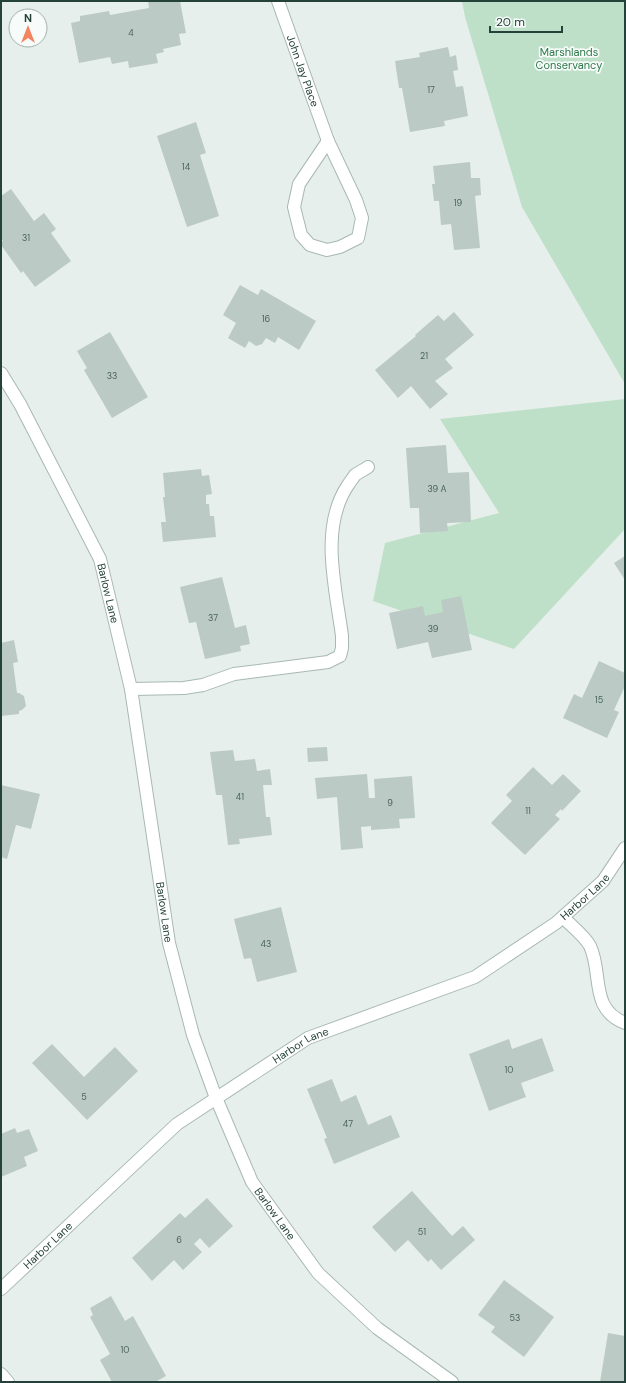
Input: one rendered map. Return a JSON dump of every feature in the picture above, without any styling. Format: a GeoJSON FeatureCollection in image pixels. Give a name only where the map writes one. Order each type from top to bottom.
{"type":"FeatureCollection","features":[{"type":"Feature","properties":{"kind":"street","name":"John Jay Place"},"geometry":{"type":"LineString","coordinates":[[278,1],[328,141],[356,200],[362,218],[358,238],[340,247],[327,250],[310,245],[301,235],[294,207],[298,184],[328,141]]}},
{"type":"Feature","properties":{"kind":"street","name":"Barlow Lane"},"geometry":{"type":"LineString","coordinates":[[1,374],[20,404],[100,559],[131,689],[169,943],[193,1035],[216,1098],[252,1182],[318,1273],[377,1328],[452,1382]]}},
{"type":"Feature","properties":{"kind":"street"},"geometry":{"type":"LineString","coordinates":[[131,689],[184,688],[203,685],[234,674],[328,662],[340,656],[342,636],[332,563],[332,531],[338,507],[344,492],[355,476],[368,467]]}},
{"type":"Feature","properties":{"kind":"street","name":"Harbor Lane"},"geometry":{"type":"LineString","coordinates":[[1,1289],[177,1124],[308,1038],[475,977],[563,917],[604,881],[625,848]]}},
{"type":"Feature","properties":{"kind":"street"},"geometry":{"type":"LineString","coordinates":[[563,917],[589,944],[594,956],[600,999],[613,1016],[625,1023]]}},
{"type":"Feature","properties":{"kind":"street"},"geometry":{"type":"LineString","coordinates":[[1,1374],[8,1382]]}},
{"type":"Feature","properties":{"kind":"green space","name":"Marshlands Conservancy"},"geometry":{"type":"Polygon","coordinates":[[[462,1],[625,1],[625,384],[522,207],[465,17],[462,1]]]}},
{"type":"Feature","properties":{"kind":"green space"},"geometry":{"type":"Polygon","coordinates":[[[625,399],[625,529],[514,649],[373,601],[385,543],[499,513],[440,419],[625,399]]]}},
{"type":"Feature","properties":{"kind":"building"},"geometry":{"type":"Polygon","coordinates":[[[148,1],[180,1],[186,33],[179,34],[181,45],[163,49],[164,52],[156,54],[158,63],[129,68],[128,61],[112,64],[110,57],[79,63],[71,23],[80,21],[80,16],[109,11],[110,15],[149,8],[148,1]]]}},
{"type":"Feature","properties":{"kind":"building"},"geometry":{"type":"Polygon","coordinates":[[[448,47],[450,57],[456,55],[458,70],[453,71],[456,87],[463,86],[468,116],[444,121],[445,126],[410,132],[402,88],[399,88],[395,61],[420,57],[419,53],[448,47]]]}},
{"type":"Feature","properties":{"kind":"building"},"geometry":{"type":"Polygon","coordinates":[[[196,122],[206,153],[200,155],[219,216],[187,227],[157,136],[196,122]]]}},
{"type":"Feature","properties":{"kind":"building"},"geometry":{"type":"Polygon","coordinates":[[[470,162],[471,178],[480,178],[481,195],[475,196],[480,248],[454,250],[451,224],[441,225],[439,201],[434,201],[432,184],[435,184],[433,166],[470,162]]]}},
{"type":"Feature","properties":{"kind":"building"},"geometry":{"type":"Polygon","coordinates":[[[11,189],[34,221],[44,213],[56,229],[51,233],[71,261],[35,287],[23,271],[21,273],[1,245],[1,242],[3,241],[1,238],[1,196],[11,189]]]}},
{"type":"Feature","properties":{"kind":"building"},"geometry":{"type":"Polygon","coordinates":[[[240,285],[258,295],[261,289],[316,321],[299,350],[278,337],[275,343],[266,338],[262,344],[256,346],[249,341],[245,348],[228,338],[236,323],[223,315],[240,285]]]}},
{"type":"Feature","properties":{"kind":"building"},"geometry":{"type":"Polygon","coordinates":[[[454,312],[474,335],[445,359],[453,368],[435,381],[448,394],[430,409],[411,386],[398,398],[375,370],[416,336],[415,335],[438,315],[444,321],[454,312]]]}},
{"type":"Feature","properties":{"kind":"building"},"geometry":{"type":"Polygon","coordinates":[[[110,332],[148,397],[112,418],[84,370],[87,368],[77,351],[110,332]]]}},
{"type":"Feature","properties":{"kind":"building"},"geometry":{"type":"Polygon","coordinates":[[[446,445],[448,473],[469,472],[471,522],[447,523],[448,531],[420,533],[419,508],[410,508],[406,448],[446,445]]]}},
{"type":"Feature","properties":{"kind":"building"},"geometry":{"type":"Polygon","coordinates":[[[201,469],[202,476],[209,475],[212,494],[206,495],[206,504],[209,504],[210,516],[214,516],[216,537],[163,542],[161,522],[166,522],[163,497],[165,497],[163,473],[201,469]]]}},
{"type":"Feature","properties":{"kind":"building"},"geometry":{"type":"Polygon","coordinates":[[[625,556],[625,580],[614,563],[625,556]]]}},
{"type":"Feature","properties":{"kind":"building"},"geometry":{"type":"Polygon","coordinates":[[[222,577],[235,628],[246,625],[250,644],[240,646],[241,651],[205,659],[196,622],[189,623],[180,587],[222,577]]]}},
{"type":"Feature","properties":{"kind":"building"},"geometry":{"type":"Polygon","coordinates":[[[461,596],[472,650],[432,658],[428,642],[397,649],[389,613],[423,606],[425,616],[443,612],[441,600],[461,596]]]}},
{"type":"Feature","properties":{"kind":"building"},"geometry":{"type":"Polygon","coordinates":[[[14,640],[18,662],[13,663],[17,693],[24,696],[26,706],[19,711],[19,714],[1,716],[1,643],[14,640]]]}},
{"type":"Feature","properties":{"kind":"building"},"geometry":{"type":"Polygon","coordinates":[[[599,661],[625,673],[625,686],[614,710],[619,712],[607,738],[563,718],[574,694],[582,698],[599,661]]]}},
{"type":"Feature","properties":{"kind":"building"},"geometry":{"type":"Polygon","coordinates":[[[327,747],[328,761],[308,762],[307,748],[327,747]]]}},
{"type":"Feature","properties":{"kind":"building"},"geometry":{"type":"Polygon","coordinates":[[[233,750],[235,761],[255,759],[257,771],[270,769],[272,785],[263,785],[266,817],[270,817],[272,835],[239,839],[240,844],[228,845],[222,795],[216,795],[210,752],[233,750]]]}},
{"type":"Feature","properties":{"kind":"building"},"geometry":{"type":"Polygon","coordinates":[[[533,767],[552,785],[563,774],[581,791],[562,811],[561,809],[555,815],[560,819],[525,855],[491,823],[512,801],[506,795],[533,767]]]}},
{"type":"Feature","properties":{"kind":"building"},"geometry":{"type":"Polygon","coordinates":[[[367,774],[369,798],[375,798],[374,779],[412,776],[415,818],[399,819],[400,828],[371,830],[371,826],[361,827],[363,848],[341,850],[337,797],[317,799],[315,778],[367,774]]]}},
{"type":"Feature","properties":{"kind":"building"},"geometry":{"type":"Polygon","coordinates":[[[1,785],[40,794],[31,829],[16,825],[7,859],[1,857],[1,785]]]}},
{"type":"Feature","properties":{"kind":"building"},"geometry":{"type":"Polygon","coordinates":[[[281,907],[297,972],[257,982],[251,958],[244,959],[234,919],[281,907]]]}},
{"type":"Feature","properties":{"kind":"building"},"geometry":{"type":"Polygon","coordinates":[[[542,1038],[554,1071],[521,1083],[526,1097],[489,1111],[469,1054],[509,1039],[512,1049],[542,1038]]]}},
{"type":"Feature","properties":{"kind":"building"},"geometry":{"type":"Polygon","coordinates":[[[52,1044],[84,1077],[115,1047],[138,1071],[87,1120],[32,1063],[52,1044]]]}},
{"type":"Feature","properties":{"kind":"building"},"geometry":{"type":"Polygon","coordinates":[[[332,1079],[341,1102],[356,1095],[368,1125],[391,1115],[400,1137],[334,1164],[324,1139],[327,1138],[307,1089],[332,1079]]]}},
{"type":"Feature","properties":{"kind":"building"},"geometry":{"type":"Polygon","coordinates":[[[15,1128],[17,1133],[29,1129],[38,1151],[24,1157],[27,1166],[1,1177],[1,1134],[15,1128]]]}},
{"type":"Feature","properties":{"kind":"building"},"geometry":{"type":"Polygon","coordinates":[[[412,1191],[452,1236],[463,1226],[475,1240],[441,1270],[431,1259],[428,1262],[408,1240],[395,1252],[372,1227],[412,1191]]]}},
{"type":"Feature","properties":{"kind":"building"},"geometry":{"type":"Polygon","coordinates":[[[207,1198],[233,1226],[209,1248],[200,1238],[194,1244],[202,1252],[183,1270],[174,1260],[152,1281],[132,1258],[180,1213],[185,1218],[207,1198]]]}},
{"type":"Feature","properties":{"kind":"building"},"geometry":{"type":"Polygon","coordinates":[[[504,1280],[554,1317],[524,1357],[491,1332],[495,1327],[478,1315],[504,1280]]]}},
{"type":"Feature","properties":{"kind":"building"},"geometry":{"type":"Polygon","coordinates":[[[111,1296],[125,1321],[133,1316],[166,1376],[157,1381],[158,1382],[112,1382],[100,1360],[110,1354],[90,1317],[93,1315],[90,1308],[111,1296]]]}},
{"type":"Feature","properties":{"kind":"building"},"geometry":{"type":"Polygon","coordinates":[[[608,1333],[625,1336],[625,1382],[600,1382],[608,1333]]]}}]}
